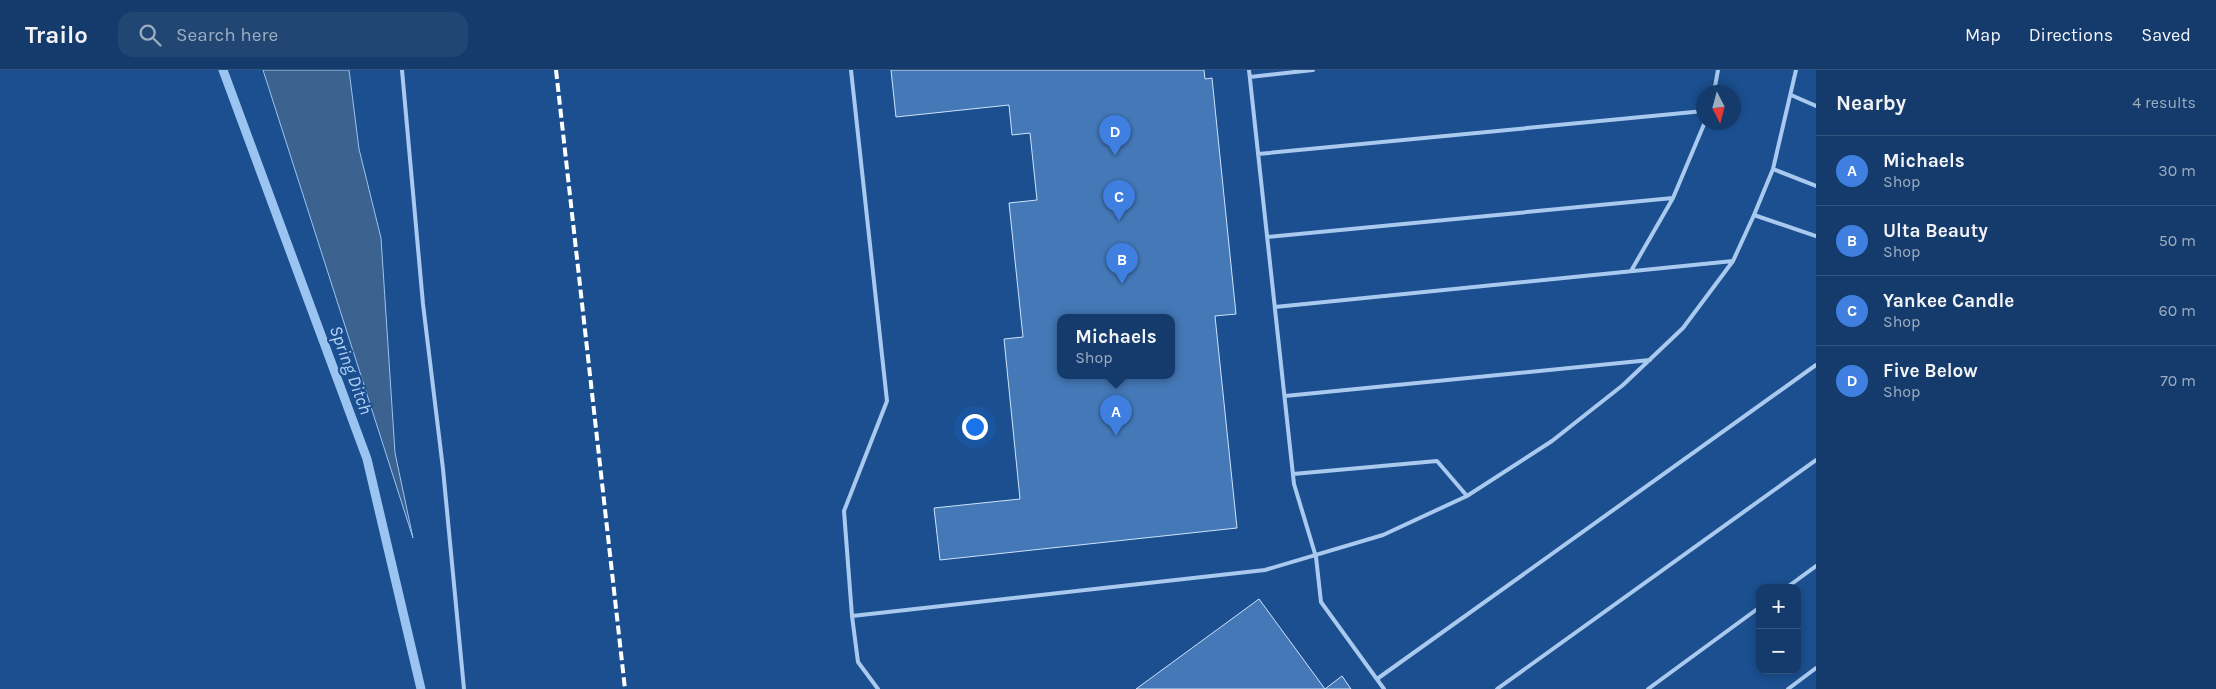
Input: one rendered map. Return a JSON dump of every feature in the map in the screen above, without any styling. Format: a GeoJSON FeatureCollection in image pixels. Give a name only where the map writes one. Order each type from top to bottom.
{"type":"FeatureCollection","features":[{"type":"Feature","properties":{"kind":"lane"},"geometry":{"type":"LineString","coordinates":[[402,70],[423,304],[443,469],[464,689]]}},
{"type":"Feature","properties":{"kind":"lane"},"geometry":{"type":"LineString","coordinates":[[851,70],[887,401],[844,511],[852,616],[858,662],[878,689]]}},
{"type":"Feature","properties":{"kind":"lane"},"geometry":{"type":"LineString","coordinates":[[1249,70],[1293,474],[1316,557],[1321,602],[1384,689]]}},
{"type":"Feature","properties":{"kind":"lane"},"geometry":{"type":"LineString","coordinates":[[1250,77],[1313,70]]}},
{"type":"Feature","properties":{"kind":"lane"},"geometry":{"type":"LineString","coordinates":[[1715,85],[1718,70]]}},
{"type":"Feature","properties":{"kind":"lane"},"geometry":{"type":"LineString","coordinates":[[852,616],[1265,570],[1316,557],[1383,535],[1467,496],[1552,441],[1623,385],[1683,328],[1734,260],[1773,168],[1796,70]]}},
{"type":"Feature","properties":{"kind":"lane"},"geometry":{"type":"LineString","coordinates":[[1791,95],[1816,106]]}},
{"type":"Feature","properties":{"kind":"lane"},"geometry":{"type":"LineString","coordinates":[[1258,154],[1696,112]]}},
{"type":"Feature","properties":{"kind":"lane"},"geometry":{"type":"LineString","coordinates":[[1631,271],[1673,198],[1702,130]]}},
{"type":"Feature","properties":{"kind":"lane"},"geometry":{"type":"LineString","coordinates":[[1773,168],[1816,186]]}},
{"type":"Feature","properties":{"kind":"lane"},"geometry":{"type":"LineString","coordinates":[[1268,237],[1673,198]]}},
{"type":"Feature","properties":{"kind":"lane"},"geometry":{"type":"LineString","coordinates":[[1754,214],[1816,236]]}},
{"type":"Feature","properties":{"kind":"lane"},"geometry":{"type":"LineString","coordinates":[[1275,307],[1734,260]]}},
{"type":"Feature","properties":{"kind":"lane"},"geometry":{"type":"LineString","coordinates":[[1284,396],[1650,360]]}},
{"type":"Feature","properties":{"kind":"lane"},"geometry":{"type":"LineString","coordinates":[[1377,679],[1816,364]]}},
{"type":"Feature","properties":{"kind":"lane"},"geometry":{"type":"LineString","coordinates":[[1293,474],[1437,460],[1467,496]]}},
{"type":"Feature","properties":{"kind":"lane"},"geometry":{"type":"LineString","coordinates":[[1497,689],[1816,460]]}},
{"type":"Feature","properties":{"kind":"lane"},"geometry":{"type":"LineString","coordinates":[[1791,584],[1816,566]]}},
{"type":"Feature","properties":{"kind":"lane"},"geometry":{"type":"LineString","coordinates":[[1648,689],[1756,610]]}},
{"type":"Feature","properties":{"kind":"lane"},"geometry":{"type":"LineString","coordinates":[[1788,689],[1816,668]]}},
{"type":"Feature","properties":{"kind":"water"},"geometry":{"type":"Polygon","coordinates":[[[263,70],[349,70],[359,149],[381,238],[395,453],[413,538],[263,70]]]}},
{"type":"Feature","properties":{"kind":"building"},"geometry":{"type":"Polygon","coordinates":[[[891,70],[1204,70],[1205,79],[1212,78],[1236,314],[1215,316],[1237,528],[940,560],[934,508],[1020,499],[1004,339],[1023,337],[1009,203],[1037,200],[1030,133],[1012,135],[1009,105],[896,117],[891,70]]]}},
{"type":"Feature","properties":{"kind":"building"},"geometry":{"type":"Polygon","coordinates":[[[1259,599],[1325,689],[1136,689],[1259,599]]]}},
{"type":"Feature","properties":{"kind":"building"},"geometry":{"type":"Polygon","coordinates":[[[1342,676],[1351,689],[1325,689],[1342,676]]]}},
{"type":"Feature","properties":{"kind":"waterway","name":"Spring Ditch"},"geometry":{"type":"LineString","coordinates":[[223,70],[367,459],[421,689]]}},
{"type":"Feature","properties":{"kind":"railway"},"geometry":{"type":"LineString","coordinates":[[556,70],[625,689]]}},
{"type":"Feature","properties":{"kind":"place","name":"Five Below"},"geometry":{"type":"Point","coordinates":[1115,156]}},
{"type":"Feature","properties":{"kind":"place","name":"Yankee Candle"},"geometry":{"type":"Point","coordinates":[1119,221]}},
{"type":"Feature","properties":{"kind":"place","name":"Ulta Beauty"},"geometry":{"type":"Point","coordinates":[1122,284]}},
{"type":"Feature","properties":{"kind":"place","name":"Michaels"},"geometry":{"type":"Point","coordinates":[1116,436]}}]}
